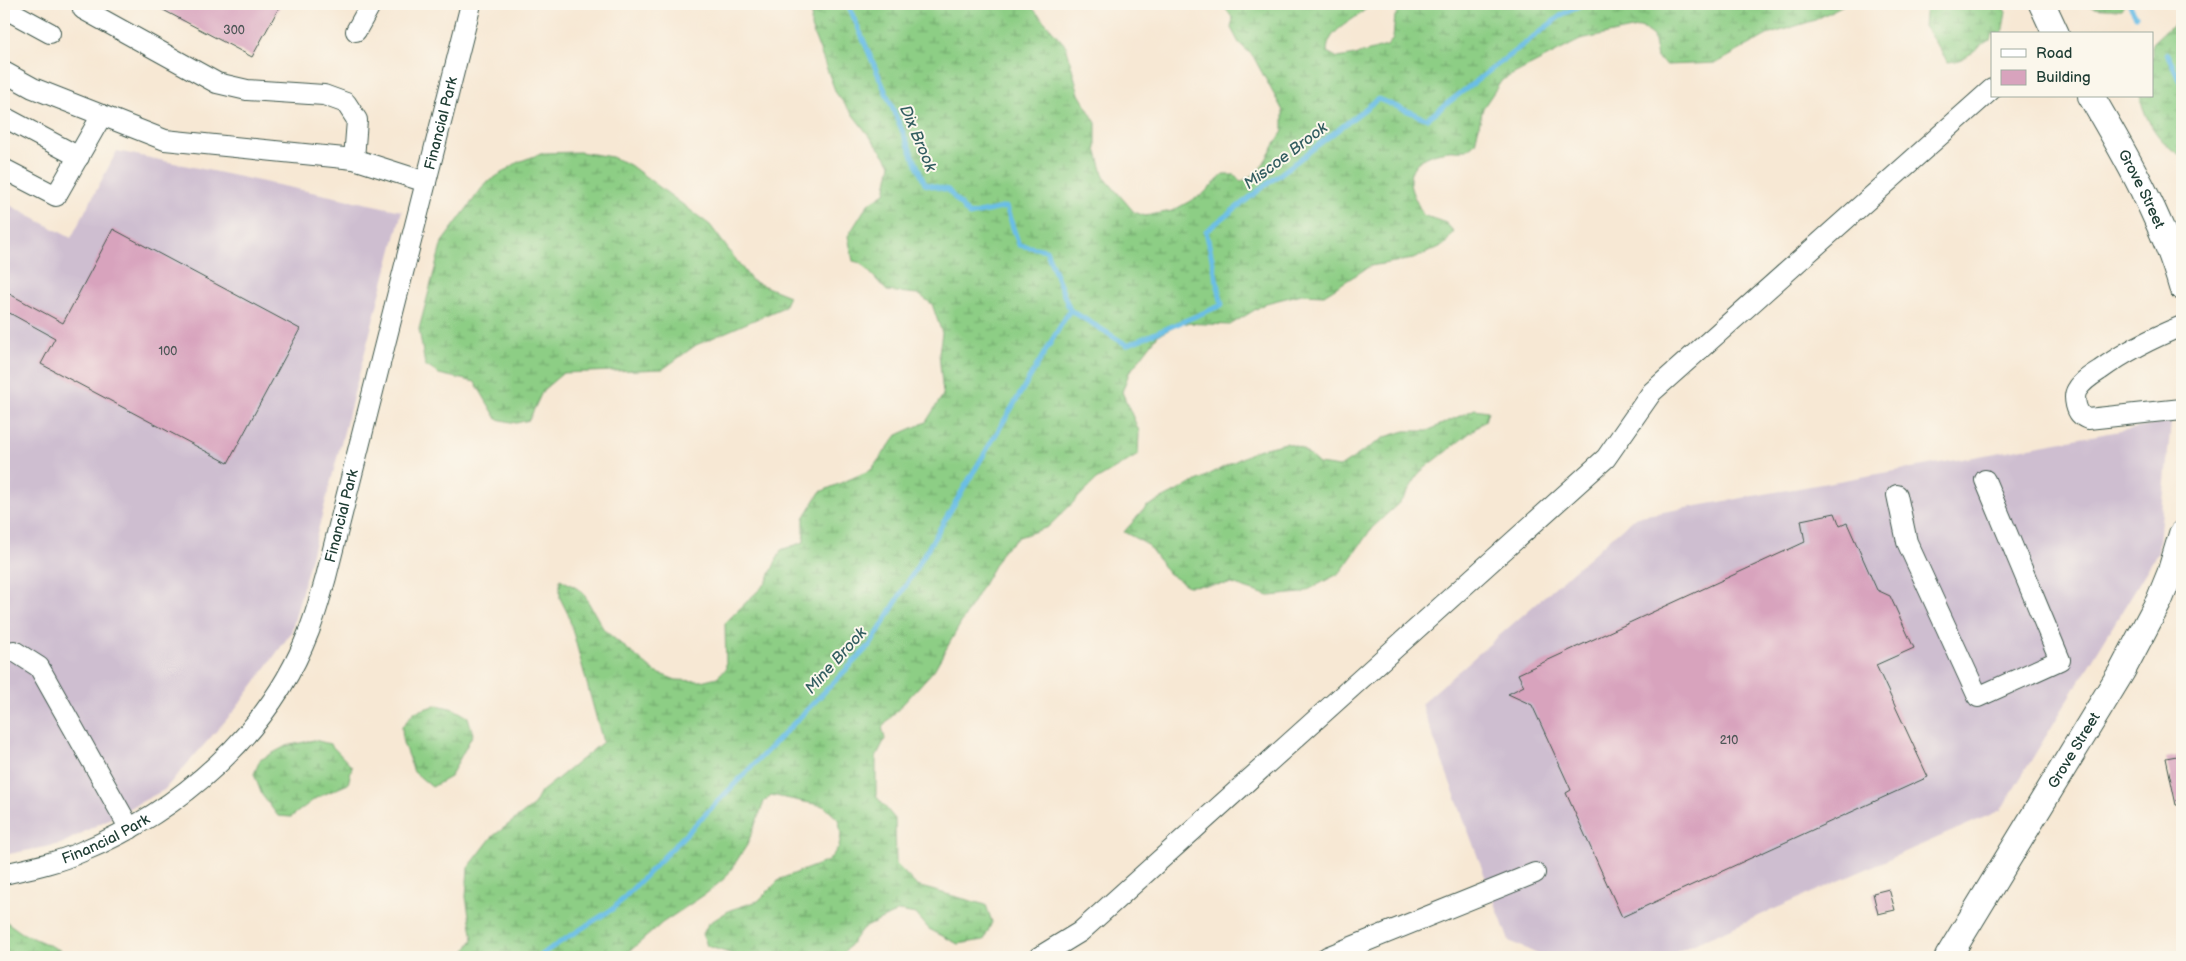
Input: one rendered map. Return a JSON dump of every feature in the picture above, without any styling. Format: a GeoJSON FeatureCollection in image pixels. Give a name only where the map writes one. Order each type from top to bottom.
{"type":"FeatureCollection","features":[{"type":"Feature","properties":{"kind":"main road"},"geometry":{"type":"LineString","coordinates":[[2042,4],[2055,32]]}},
{"type":"Feature","properties":{"kind":"main road","name":"Grove Street"},"geometry":{"type":"LineString","coordinates":[[2092,98],[2117,140],[2163,234],[2182,288]]}},
{"type":"Feature","properties":{"kind":"main road","name":"Grove Street"},"geometry":{"type":"LineString","coordinates":[[1948,957],[2122,671],[2159,601],[2181,543]]}},
{"type":"Feature","properties":{"kind":"lane"},"geometry":{"type":"LineString","coordinates":[[356,30],[370,4]]}},
{"type":"Feature","properties":{"kind":"lane","name":"Financial Park"},"geometry":{"type":"LineString","coordinates":[[4,874],[79,853],[130,829],[175,800],[234,748],[268,707],[301,650],[315,614],[326,576],[471,4]]}},
{"type":"Feature","properties":{"kind":"lane"},"geometry":{"type":"LineString","coordinates":[[4,8],[50,33]]}},
{"type":"Feature","properties":{"kind":"lane"},"geometry":{"type":"LineString","coordinates":[[82,9],[217,82],[247,90],[324,95],[346,103],[357,120],[354,158]]}},
{"type":"Feature","properties":{"kind":"lane"},"geometry":{"type":"LineString","coordinates":[[4,72],[33,88],[164,140],[354,158],[426,182]]}},
{"type":"Feature","properties":{"kind":"lane"},"geometry":{"type":"LineString","coordinates":[[1039,957],[1080,932],[1606,458],[1652,392],[1991,90]]}},
{"type":"Feature","properties":{"kind":"lane"},"geometry":{"type":"LineString","coordinates":[[4,169],[56,196],[102,115]]}},
{"type":"Feature","properties":{"kind":"lane"},"geometry":{"type":"LineString","coordinates":[[4,117],[79,157]]}},
{"type":"Feature","properties":{"kind":"lane"},"geometry":{"type":"LineString","coordinates":[[2182,326],[2149,339],[2124,353],[2086,380],[2077,390],[2075,396],[2078,411],[2088,419],[2182,409]]}},
{"type":"Feature","properties":{"kind":"lane"},"geometry":{"type":"LineString","coordinates":[[1897,495],[1907,542],[1978,698],[2060,660],[1985,480]]}},
{"type":"Feature","properties":{"kind":"lane"},"geometry":{"type":"LineString","coordinates":[[4,653],[14,651],[39,667],[130,829]]}},
{"type":"Feature","properties":{"kind":"lane"},"geometry":{"type":"LineString","coordinates":[[1328,957],[1535,873]]}},
{"type":"Feature","properties":{"kind":"shaded area"},"geometry":{"type":"Polygon","coordinates":[[[117,151],[402,211],[291,633],[235,710],[164,790],[61,844],[4,855],[4,202],[71,238],[117,151]]]}},
{"type":"Feature","properties":{"kind":"shaded area"},"geometry":{"type":"Polygon","coordinates":[[[2171,422],[2158,552],[2001,810],[1665,957],[1544,957],[1509,941],[1421,704],[1635,517],[2171,422]]]}},
{"type":"Feature","properties":{"kind":"green space"},"geometry":{"type":"Polygon","coordinates":[[[812,4],[1029,4],[1066,46],[1079,94],[1096,123],[1096,149],[1104,177],[1134,212],[1145,216],[1172,211],[1203,194],[1223,175],[1235,175],[1241,182],[1259,171],[1283,131],[1283,111],[1253,56],[1239,43],[1231,28],[1233,19],[1226,9],[1206,4],[1370,4],[1332,36],[1328,43],[1327,52],[1338,58],[1387,46],[1393,39],[1395,16],[1406,4],[1845,4],[1815,20],[1767,35],[1717,63],[1667,65],[1657,58],[1653,36],[1641,27],[1580,40],[1502,80],[1483,108],[1475,143],[1467,150],[1430,155],[1415,165],[1411,173],[1410,183],[1413,195],[1423,215],[1446,223],[1454,232],[1444,245],[1413,259],[1370,266],[1324,295],[1302,294],[1266,303],[1230,325],[1183,323],[1158,335],[1129,373],[1122,392],[1139,431],[1138,455],[1096,480],[1048,527],[1019,537],[1003,550],[934,670],[882,727],[885,739],[876,757],[876,796],[895,819],[896,864],[917,886],[986,905],[992,922],[984,940],[958,944],[929,929],[916,914],[899,911],[862,929],[841,957],[736,957],[735,955],[707,946],[703,934],[708,924],[730,910],[758,901],[780,879],[828,861],[839,847],[841,835],[839,820],[824,806],[771,795],[764,802],[747,845],[726,877],[707,893],[662,923],[623,957],[462,957],[473,939],[466,897],[468,868],[492,837],[534,805],[541,792],[603,742],[568,614],[560,598],[560,579],[582,591],[604,630],[655,672],[676,680],[701,681],[717,677],[726,669],[725,623],[766,583],[781,550],[804,542],[804,518],[820,492],[871,470],[897,435],[926,422],[943,395],[939,353],[942,333],[932,304],[918,294],[887,291],[861,263],[853,261],[848,236],[868,204],[885,193],[891,164],[836,93],[811,27],[812,4]]]}},
{"type":"Feature","properties":{"kind":"green space"},"geometry":{"type":"Polygon","coordinates":[[[1926,4],[2000,4],[2006,12],[2002,32],[1991,32],[1991,39],[1967,56],[1956,61],[1948,62],[1924,26],[1926,4]]]}},
{"type":"Feature","properties":{"kind":"green space"},"geometry":{"type":"Polygon","coordinates":[[[2081,4],[2125,4],[2121,9],[2111,9],[2081,4]]]}},
{"type":"Feature","properties":{"kind":"green space"},"geometry":{"type":"Polygon","coordinates":[[[2182,20],[2182,156],[2160,138],[2150,123],[2140,98],[2154,98],[2154,41],[2168,28],[2182,20]]]}},
{"type":"Feature","properties":{"kind":"green space"},"geometry":{"type":"Polygon","coordinates":[[[580,152],[612,157],[630,165],[710,225],[752,281],[789,296],[784,307],[696,345],[663,369],[563,373],[543,390],[529,420],[516,423],[497,419],[475,382],[439,374],[425,365],[419,329],[442,242],[485,184],[518,162],[543,153],[580,152]]]}},
{"type":"Feature","properties":{"kind":"green space"},"geometry":{"type":"Polygon","coordinates":[[[1475,409],[1488,411],[1485,421],[1420,472],[1403,499],[1372,528],[1340,573],[1302,593],[1269,596],[1232,584],[1188,586],[1168,573],[1148,545],[1124,532],[1146,507],[1257,450],[1286,443],[1301,448],[1319,464],[1340,467],[1385,437],[1405,431],[1427,431],[1475,409]]]}},
{"type":"Feature","properties":{"kind":"green space"},"geometry":{"type":"Polygon","coordinates":[[[437,705],[454,709],[468,717],[473,734],[450,777],[432,787],[414,772],[403,743],[402,727],[414,712],[437,705]]]}},
{"type":"Feature","properties":{"kind":"green space"},"geometry":{"type":"Polygon","coordinates":[[[314,740],[330,744],[352,767],[348,784],[316,798],[291,817],[278,816],[262,795],[254,774],[260,760],[286,746],[314,740]]]}},
{"type":"Feature","properties":{"kind":"green space"},"geometry":{"type":"Polygon","coordinates":[[[4,920],[22,933],[60,950],[65,957],[4,957],[4,920]]]}},
{"type":"Feature","properties":{"kind":"building"},"geometry":{"type":"Polygon","coordinates":[[[152,4],[281,4],[252,57],[152,4]]]}},
{"type":"Feature","properties":{"kind":"building"},"geometry":{"type":"Polygon","coordinates":[[[113,229],[300,329],[228,463],[41,364],[55,338],[4,310],[4,291],[63,323],[113,229]]]}},
{"type":"Feature","properties":{"kind":"building"},"geometry":{"type":"Polygon","coordinates":[[[1835,513],[1840,526],[1847,523],[1877,590],[1890,596],[1914,648],[1876,665],[1928,777],[1622,917],[1566,793],[1571,790],[1532,705],[1508,694],[1524,686],[1518,674],[1805,542],[1801,520],[1835,513]]]}},
{"type":"Feature","properties":{"kind":"building"},"geometry":{"type":"Polygon","coordinates":[[[2182,755],[2182,805],[2176,805],[2166,758],[2182,755]]]}},
{"type":"Feature","properties":{"kind":"building"},"geometry":{"type":"Polygon","coordinates":[[[1889,889],[1895,910],[1878,914],[1873,893],[1889,889]]]}},
{"type":"Feature","properties":{"kind":"waterway","name":"Dix Brook"},"geometry":{"type":"LineString","coordinates":[[848,4],[925,184],[948,190],[969,215],[1006,207],[1019,245],[1046,250],[1070,310]]}},
{"type":"Feature","properties":{"kind":"waterway","name":"Miscoe Brook"},"geometry":{"type":"LineString","coordinates":[[1070,310],[1127,345],[1222,305],[1206,231],[1378,99],[1427,119],[1563,14],[1585,4]]}},
{"type":"Feature","properties":{"kind":"waterway"},"geometry":{"type":"LineString","coordinates":[[2129,4],[2136,16]]}},
{"type":"Feature","properties":{"kind":"waterway"},"geometry":{"type":"LineString","coordinates":[[2167,54],[2182,84]]}},
{"type":"Feature","properties":{"kind":"waterway","name":"Mine Brook"},"geometry":{"type":"LineString","coordinates":[[537,957],[614,908],[871,644],[1070,310]]}}]}
